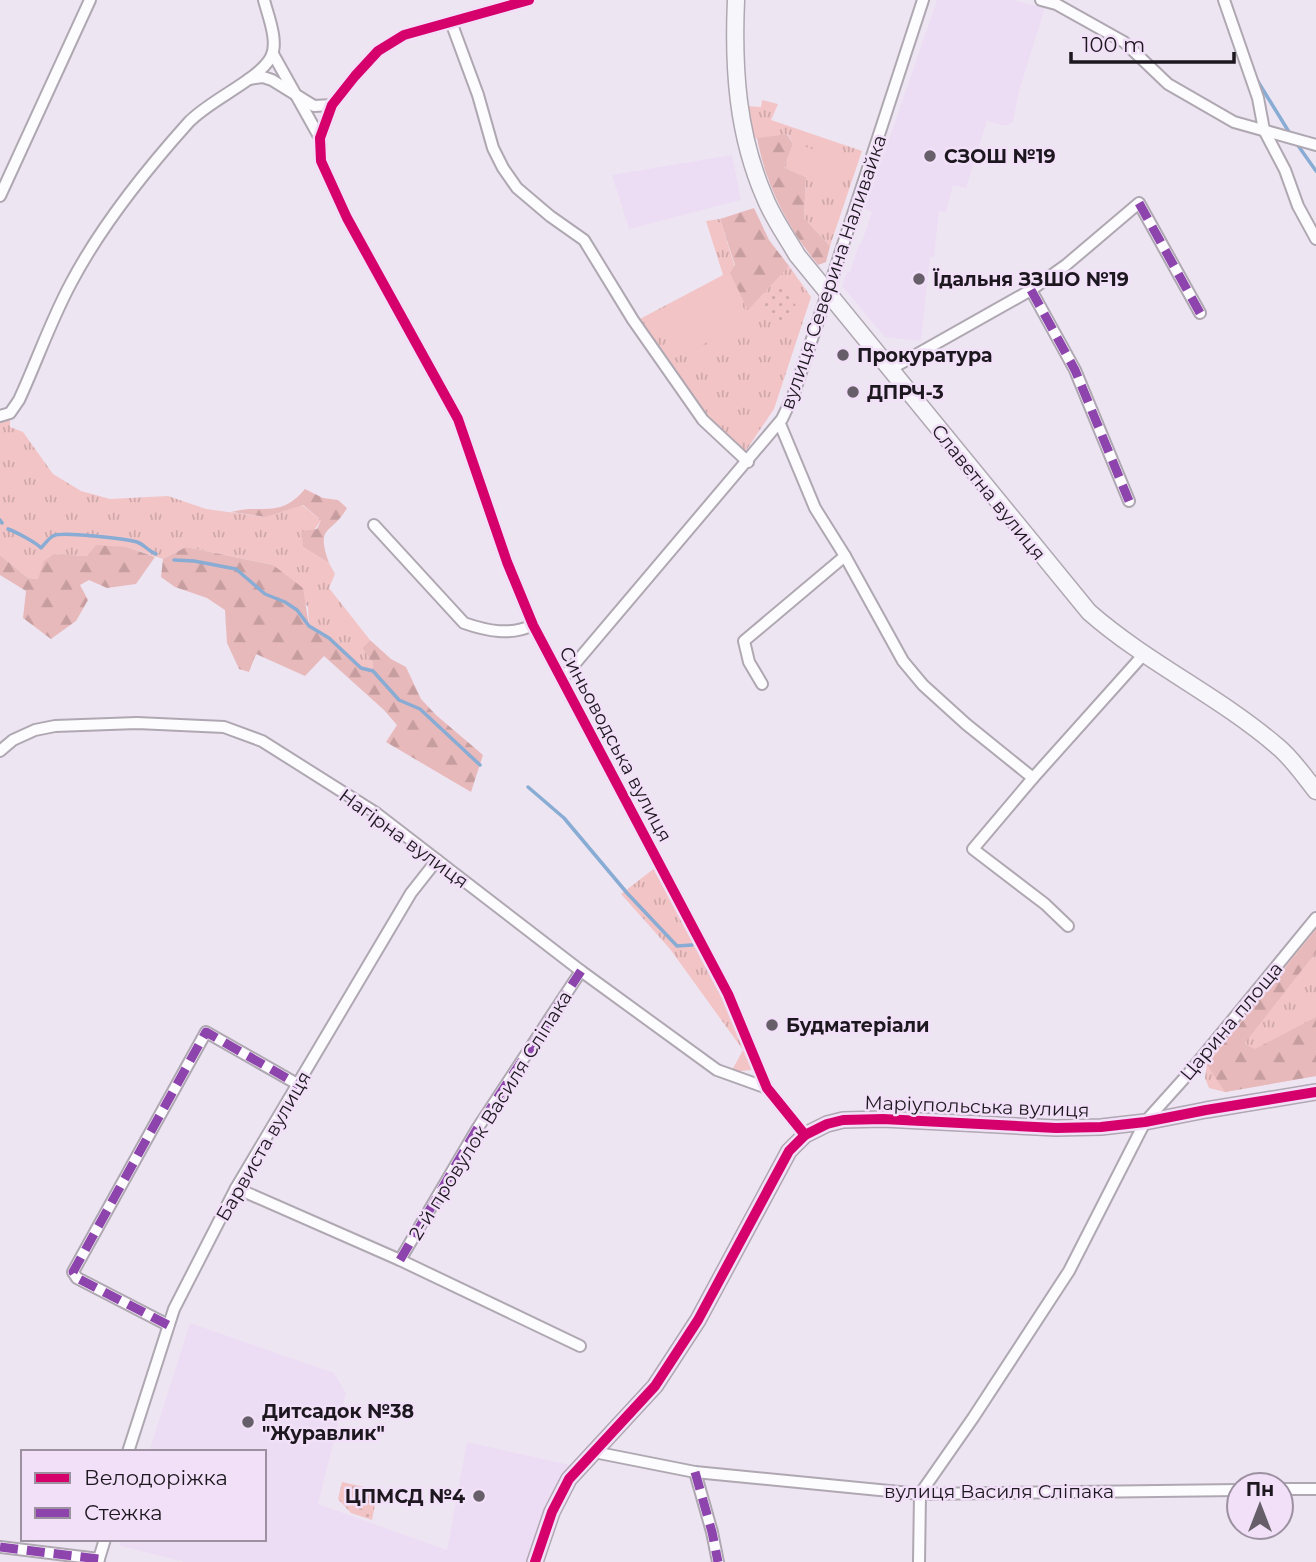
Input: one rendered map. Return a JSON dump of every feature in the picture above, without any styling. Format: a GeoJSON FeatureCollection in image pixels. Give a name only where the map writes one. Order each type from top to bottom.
{"type":"FeatureCollection","features":[{"type":"Feature","properties":{"kind":"main road","name":"Славетна вулиця"},"geometry":{"type":"LineString","coordinates":[[736,0],[735,85],[743,129],[754,171],[768,205],[797,255],[1073,595],[1105,626],[1239,716],[1280,748],[1316,791]]}},
{"type":"Feature","properties":{"kind":"street"},"geometry":{"type":"LineString","coordinates":[[0,196],[90,0]]}},
{"type":"Feature","properties":{"kind":"street"},"geometry":{"type":"LineString","coordinates":[[264,0],[273,38],[273,54],[320,138]]}},
{"type":"Feature","properties":{"kind":"street","name":"Синьоводська вулиця"},"geometry":{"type":"LineString","coordinates":[[529,0],[404,35],[390,42],[355,76],[332,105],[320,138],[321,161],[347,218],[458,419],[507,562],[533,625],[728,994],[767,1088],[805,1135]]}},
{"type":"Feature","properties":{"kind":"street","name":"вулиця Северина Наливайка"},"geometry":{"type":"LineString","coordinates":[[562,679],[780,424],[793,396],[923,0]]}},
{"type":"Feature","properties":{"kind":"street"},"geometry":{"type":"LineString","coordinates":[[1041,0],[1056,4],[1124,42],[1168,84],[1234,122],[1316,145]]}},
{"type":"Feature","properties":{"kind":"street"},"geometry":{"type":"LineString","coordinates":[[1224,0],[1258,98],[1264,130],[1316,239]]}},
{"type":"Feature","properties":{"kind":"street"},"geometry":{"type":"LineString","coordinates":[[451,22],[503,168],[517,188],[584,240],[634,320],[703,420],[748,462]]}},
{"type":"Feature","properties":{"kind":"street"},"geometry":{"type":"LineString","coordinates":[[5,414],[19,400],[71,282],[129,196],[190,121],[215,99],[265,66],[273,54]]}},
{"type":"Feature","properties":{"kind":"street"},"geometry":{"type":"LineString","coordinates":[[248,79],[272,79],[314,106],[332,105]]}},
{"type":"Feature","properties":{"kind":"street"},"geometry":{"type":"LineString","coordinates":[[890,370],[1031,290],[1066,265],[1139,203],[1200,313]]}},
{"type":"Feature","properties":{"kind":"street"},"geometry":{"type":"LineString","coordinates":[[1031,290],[1075,370],[1129,501]]}},
{"type":"Feature","properties":{"kind":"street"},"geometry":{"type":"LineString","coordinates":[[780,424],[815,508],[903,661],[923,685],[966,724],[1033,778]]}},
{"type":"Feature","properties":{"kind":"street"},"geometry":{"type":"LineString","coordinates":[[374,525],[464,623],[485,630],[521,631],[533,625]]}},
{"type":"Feature","properties":{"kind":"street"},"geometry":{"type":"LineString","coordinates":[[762,684],[749,662],[744,641],[845,556]]}},
{"type":"Feature","properties":{"kind":"street"},"geometry":{"type":"LineString","coordinates":[[1068,926],[1045,904],[973,849],[1144,654]]}},
{"type":"Feature","properties":{"kind":"street","name":"Нагірна вулиця"},"geometry":{"type":"LineString","coordinates":[[0,751],[13,740],[35,730],[55,726],[136,723],[224,727],[262,741],[376,813],[581,971],[717,1070],[767,1088]]}},
{"type":"Feature","properties":{"kind":"street","name":"Барвиста вулиця"},"geometry":{"type":"LineString","coordinates":[[129,1450],[168,1325],[236,1188],[411,893],[437,860]]}},
{"type":"Feature","properties":{"kind":"street","name":"Царина площа"},"geometry":{"type":"LineString","coordinates":[[920,1494],[1069,1271],[1145,1122],[1189,1073],[1316,918]]}},
{"type":"Feature","properties":{"kind":"street","name":"2-й провулок Василя Сліпака"},"geometry":{"type":"LineString","coordinates":[[400,1260],[477,1129],[581,971]]}},
{"type":"Feature","properties":{"kind":"street"},"geometry":{"type":"LineString","coordinates":[[168,1325],[77,1278],[73,1272],[104,1213],[206,1032],[299,1085]]}},
{"type":"Feature","properties":{"kind":"street","name":"Маріупольська вулиця"},"geometry":{"type":"LineString","coordinates":[[805,1135],[827,1124],[862,1119],[1056,1128],[1101,1127],[1145,1122],[1316,1092]]}},
{"type":"Feature","properties":{"kind":"street"},"geometry":{"type":"LineString","coordinates":[[535,1562],[552,1512],[569,1479],[655,1386],[698,1320],[789,1151],[805,1135]]}},
{"type":"Feature","properties":{"kind":"street","name":"2-й провулок Василя Сліпака"},"geometry":{"type":"LineString","coordinates":[[236,1188],[400,1260],[580,1346]]}},
{"type":"Feature","properties":{"kind":"street","name":"вулиця Василя Сліпака"},"geometry":{"type":"LineString","coordinates":[[594,1452],[695,1472],[920,1494],[1225,1490]]}},
{"type":"Feature","properties":{"kind":"street"},"geometry":{"type":"LineString","coordinates":[[695,1472],[718,1562]]}},
{"type":"Feature","properties":{"kind":"street"},"geometry":{"type":"LineString","coordinates":[[1295,1489],[1316,1489]]}},
{"type":"Feature","properties":{"kind":"street"},"geometry":{"type":"LineString","coordinates":[[919,1562],[920,1494]]}},
{"type":"Feature","properties":{"kind":"street"},"geometry":{"type":"LineString","coordinates":[[0,1546],[98,1561],[103,1541]]}},
{"type":"Feature","properties":{"kind":"shaded area","name":"СЗОШ №19"},"geometry":{"type":"Polygon","coordinates":[[[937,0],[1013,0],[1045,8],[1019,91],[1013,122],[1006,126],[987,121],[966,188],[953,185],[946,212],[939,211],[934,257],[930,257],[921,341],[885,337],[842,286],[847,272],[850,272],[872,212],[865,209],[937,0]]]}},
{"type":"Feature","properties":{"kind":"shaded area"},"geometry":{"type":"Polygon","coordinates":[[[732,155],[741,200],[629,229],[612,175],[732,155]]]}},
{"type":"Feature","properties":{"kind":"shaded area","name":"Дитсадок №38 \"Журавлик\""},"geometry":{"type":"Polygon","coordinates":[[[190,1323],[334,1373],[346,1393],[318,1504],[447,1550],[467,1442],[570,1465],[538,1532],[527,1562],[185,1562],[120,1546],[121,1541],[266,1541],[266,1450],[150,1450],[190,1323]]]}},
{"type":"Feature","properties":{"kind":"green space"},"geometry":{"type":"Polygon","coordinates":[[[762,100],[778,104],[771,120],[862,151],[830,246],[804,218],[806,177],[784,168],[793,144],[788,134],[750,139],[745,106],[761,107],[762,100]]]}},
{"type":"Feature","properties":{"kind":"green space"},"geometry":{"type":"Polygon","coordinates":[[[787,134],[793,144],[784,168],[806,177],[804,218],[830,246],[826,262],[818,265],[780,206],[761,156],[757,138],[787,134]]]}},
{"type":"Feature","properties":{"kind":"green space"},"geometry":{"type":"Polygon","coordinates":[[[794,143],[841,159],[832,184],[785,168],[794,143]]]}},
{"type":"Feature","properties":{"kind":"green space"},"geometry":{"type":"Polygon","coordinates":[[[754,208],[769,240],[789,266],[748,310],[730,273],[735,265],[720,219],[754,208]]]}},
{"type":"Feature","properties":{"kind":"green space"},"geometry":{"type":"Polygon","coordinates":[[[720,219],[748,309],[789,266],[811,297],[774,409],[743,455],[704,419],[636,321],[723,275],[706,221],[720,219]]]}},
{"type":"Feature","properties":{"kind":"green space"},"geometry":{"type":"Polygon","coordinates":[[[728,276],[750,321],[675,358],[653,313],[728,276]]]}},
{"type":"Feature","properties":{"kind":"green space"},"geometry":{"type":"Polygon","coordinates":[[[779,284],[797,307],[775,325],[761,307],[764,297],[779,284]]]}},
{"type":"Feature","properties":{"kind":"green space"},"geometry":{"type":"Polygon","coordinates":[[[10,413],[10,427],[23,432],[53,474],[81,491],[110,499],[168,496],[206,509],[266,517],[302,505],[321,520],[303,547],[329,563],[335,574],[329,588],[370,640],[362,648],[373,663],[373,671],[361,668],[329,638],[309,626],[308,607],[273,565],[186,547],[163,559],[127,547],[87,556],[54,554],[39,579],[28,578],[0,555],[0,416],[10,413]]]}},
{"type":"Feature","properties":{"kind":"green space"},"geometry":{"type":"Polygon","coordinates":[[[305,489],[323,498],[338,500],[347,508],[325,536],[325,551],[329,563],[303,547],[302,531],[317,529],[321,520],[303,505],[266,517],[231,512],[278,508],[296,499],[305,489]]]}},
{"type":"Feature","properties":{"kind":"green space"},"geometry":{"type":"Polygon","coordinates":[[[96,545],[127,547],[155,557],[136,584],[107,588],[89,580],[80,585],[88,600],[76,621],[51,639],[23,618],[26,591],[0,575],[0,555],[28,578],[38,579],[44,561],[54,554],[87,556],[96,545]]]}},
{"type":"Feature","properties":{"kind":"green space"},"geometry":{"type":"Polygon","coordinates":[[[186,547],[273,565],[303,588],[309,626],[329,638],[361,668],[373,671],[373,663],[362,648],[370,640],[391,659],[406,667],[421,699],[483,755],[471,792],[386,742],[397,725],[324,656],[305,676],[256,654],[249,672],[239,669],[227,643],[225,610],[207,598],[175,587],[161,577],[163,559],[186,547]]]}},
{"type":"Feature","properties":{"kind":"green space"},"geometry":{"type":"Polygon","coordinates":[[[660,864],[728,994],[754,1061],[752,1070],[731,1072],[743,1050],[670,949],[621,894],[660,864]]]}},
{"type":"Feature","properties":{"kind":"green space"},"geometry":{"type":"Polygon","coordinates":[[[1316,924],[1316,1076],[1225,1092],[1209,1088],[1205,1078],[1208,1056],[1316,924]]]}},
{"type":"Feature","properties":{"kind":"green space"},"geometry":{"type":"Polygon","coordinates":[[[1316,930],[1316,952],[1244,1044],[1255,1049],[1316,1017],[1316,1076],[1225,1092],[1207,1065],[1316,930]]]}},
{"type":"Feature","properties":{"kind":"green space"},"geometry":{"type":"Polygon","coordinates":[[[342,1482],[378,1490],[372,1520],[351,1513],[338,1499],[342,1482]]]}},
{"type":"Feature","properties":{"kind":"waterway"},"geometry":{"type":"LineString","coordinates":[[1257,80],[1289,132]]}},
{"type":"Feature","properties":{"kind":"waterway"},"geometry":{"type":"LineString","coordinates":[[1297,144],[1316,171]]}},
{"type":"Feature","properties":{"kind":"waterway"},"geometry":{"type":"LineString","coordinates":[[8,529],[41,548],[53,536],[80,535],[137,542],[156,554]]}},
{"type":"Feature","properties":{"kind":"waterway"},"geometry":{"type":"LineString","coordinates":[[174,560],[236,569],[265,594],[297,610],[309,626],[329,638],[361,668],[373,671],[399,700],[420,709],[480,765]]}},
{"type":"Feature","properties":{"kind":"waterway"},"geometry":{"type":"LineString","coordinates":[[528,787],[564,818],[627,893],[677,946],[692,945]]}},
{"type":"Feature","properties":{"kind":"marked path"},"geometry":{"type":"LineString","coordinates":[[1139,203],[1200,313]]}},
{"type":"Feature","properties":{"kind":"marked path"},"geometry":{"type":"LineString","coordinates":[[1031,290],[1075,370],[1129,501]]}},
{"type":"Feature","properties":{"kind":"marked path"},"geometry":{"type":"LineString","coordinates":[[400,1260],[477,1129],[581,971]]}},
{"type":"Feature","properties":{"kind":"marked path"},"geometry":{"type":"LineString","coordinates":[[168,1325],[77,1278],[73,1272],[206,1032],[299,1085]]}},
{"type":"Feature","properties":{"kind":"marked path"},"geometry":{"type":"LineString","coordinates":[[695,1472],[718,1562]]}},
{"type":"Feature","properties":{"kind":"marked path"},"geometry":{"type":"LineString","coordinates":[[0,1547],[99,1559]]}},
{"type":"Feature","properties":{"kind":"cycle path"},"geometry":{"type":"LineString","coordinates":[[529,0],[404,35],[378,51],[332,105],[320,138],[321,161],[347,218],[458,419],[507,562],[533,625],[728,994],[767,1088],[805,1135]]}},
{"type":"Feature","properties":{"kind":"cycle path"},"geometry":{"type":"LineString","coordinates":[[535,1562],[552,1512],[569,1479],[655,1386],[698,1320],[789,1151],[805,1135],[827,1124],[843,1120],[883,1119],[1056,1128],[1101,1127],[1145,1122],[1316,1092]]}},
{"type":"Feature","properties":{"kind":"place","name":"СЗОШ №19"},"geometry":{"type":"Point","coordinates":[930,156]}},
{"type":"Feature","properties":{"kind":"place","name":"Їдальня ЗЗШО №19"},"geometry":{"type":"Point","coordinates":[919,279]}},
{"type":"Feature","properties":{"kind":"place","name":"Прокуратура"},"geometry":{"type":"Point","coordinates":[843,355]}},
{"type":"Feature","properties":{"kind":"place","name":"ДПРЧ-3"},"geometry":{"type":"Point","coordinates":[853,392]}},
{"type":"Feature","properties":{"kind":"place","name":"Будматеріали"},"geometry":{"type":"Point","coordinates":[772,1025]}},
{"type":"Feature","properties":{"kind":"place","name":"Дитсадок №38 \"Журавлик\""},"geometry":{"type":"Point","coordinates":[248,1422]}},
{"type":"Feature","properties":{"kind":"place","name":"ЦПМСД №4"},"geometry":{"type":"Point","coordinates":[479,1496]}}]}
